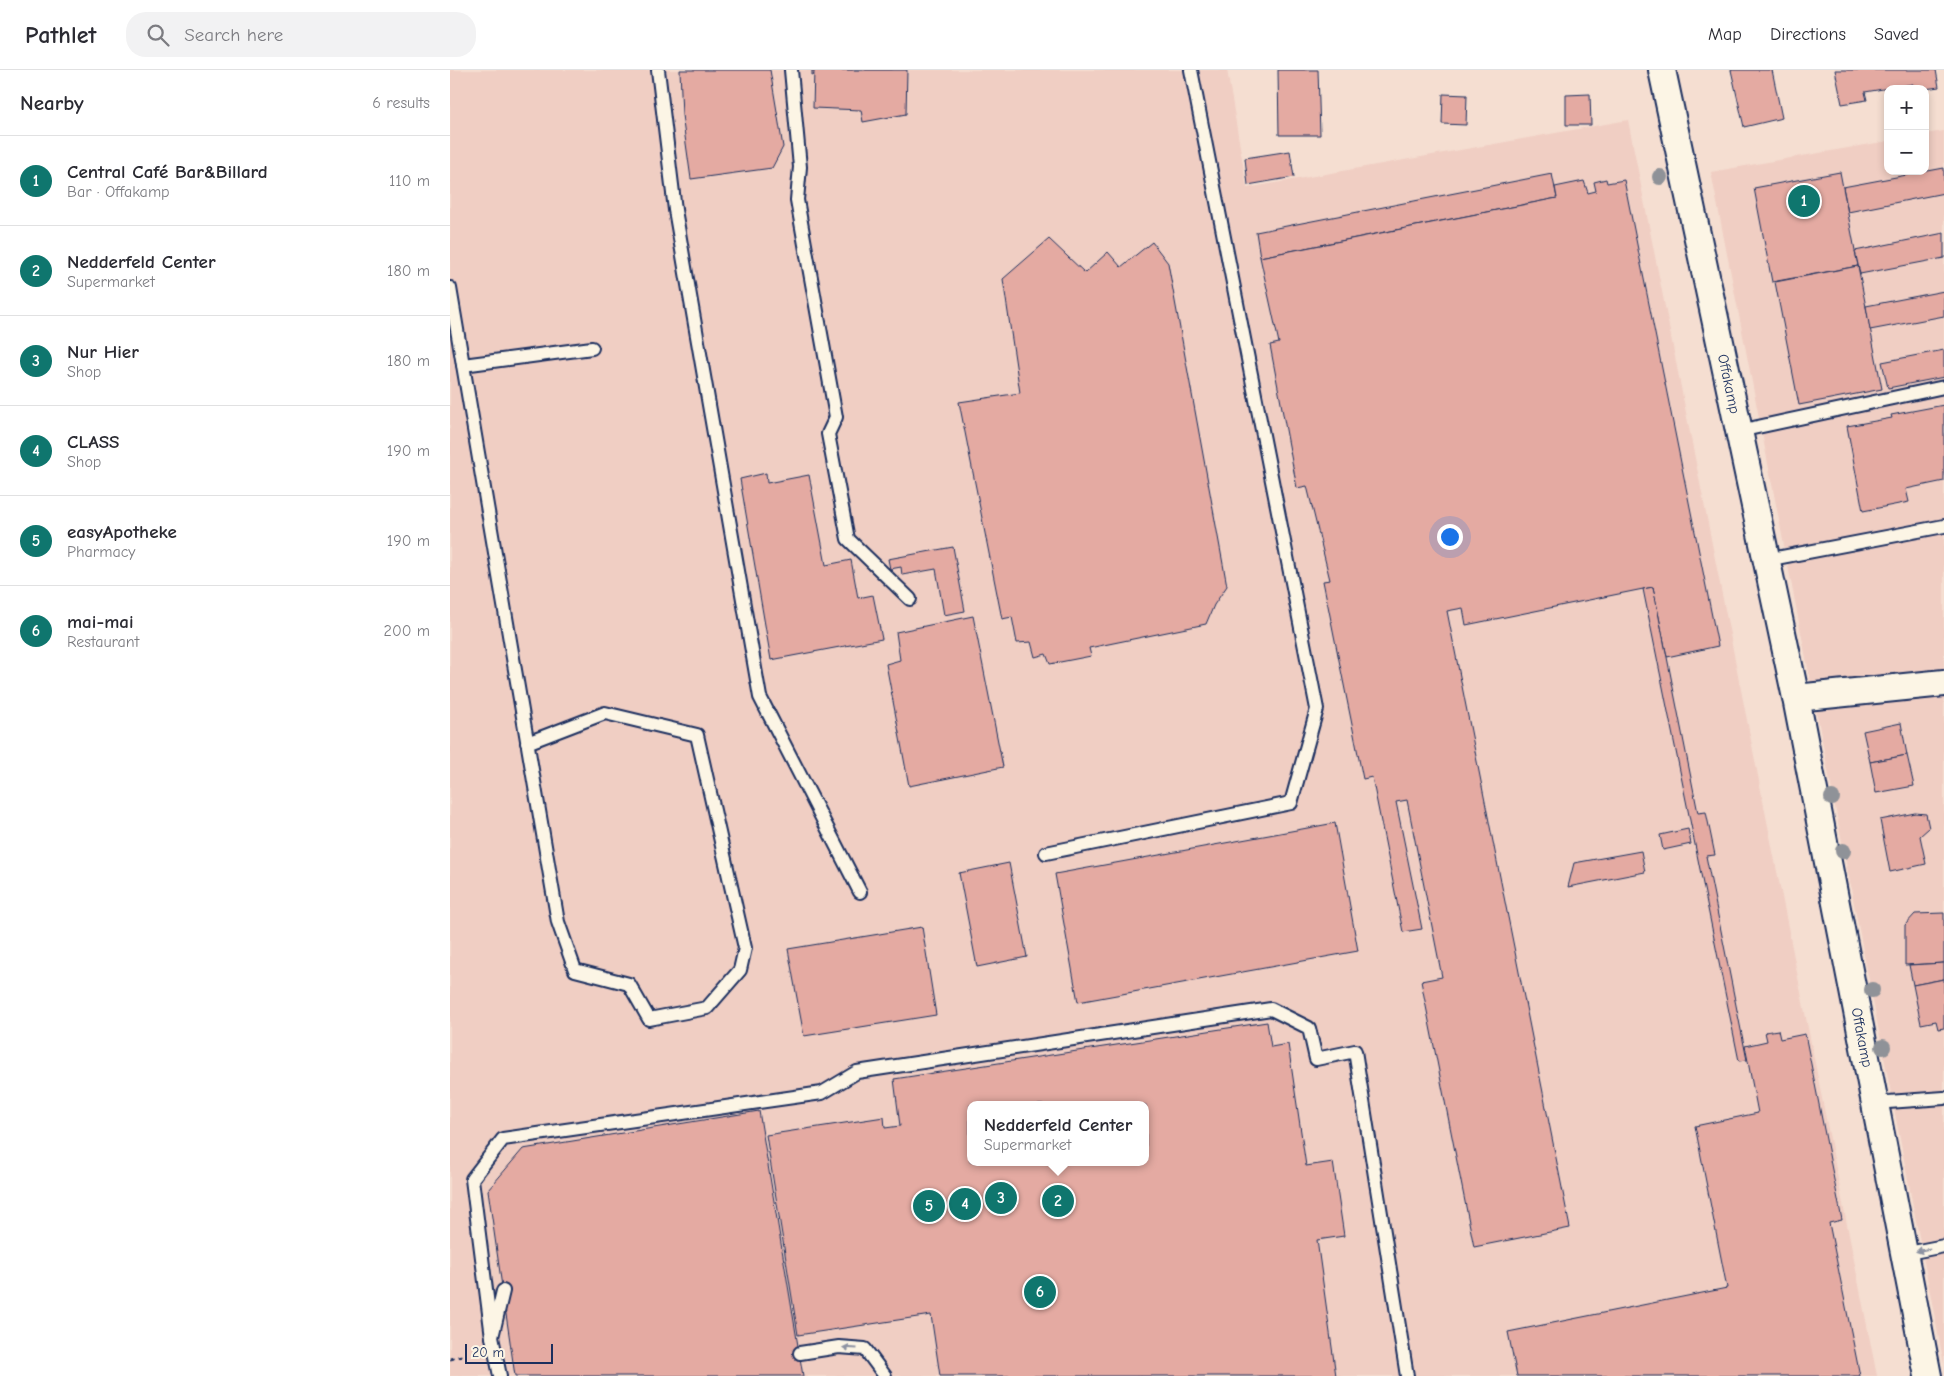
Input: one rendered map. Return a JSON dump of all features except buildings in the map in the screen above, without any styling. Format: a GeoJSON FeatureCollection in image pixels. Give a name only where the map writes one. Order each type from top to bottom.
{"type":"FeatureCollection","features":[{"type":"Feature","properties":{"kind":"street","name":"Offakamp"},"geometry":{"type":"LineString","coordinates":[[1662,70],[1796,698],[1928,1376]]}},
{"type":"Feature","properties":{"kind":"street"},"geometry":{"type":"LineString","coordinates":[[1796,698],[1944,682]]}},
{"type":"Feature","properties":{"kind":"lane"},"geometry":{"type":"LineString","coordinates":[[658,70],[675,210],[760,697],[860,892]]}},
{"type":"Feature","properties":{"kind":"lane"},"geometry":{"type":"LineString","coordinates":[[791,70],[800,167],[797,200],[836,417],[828,434],[848,539],[910,599]]}},
{"type":"Feature","properties":{"kind":"lane"},"geometry":{"type":"LineString","coordinates":[[1046,853],[1291,803],[1317,708],[1191,70]]}},
{"type":"Feature","properties":{"kind":"lane"},"geometry":{"type":"LineString","coordinates":[[450,288],[527,742],[558,922],[575,970],[629,984],[649,1019],[707,1008],[740,970],[745,948],[697,735],[605,713],[527,742]]}},
{"type":"Feature","properties":{"kind":"lane"},"geometry":{"type":"LineString","coordinates":[[463,365],[592,348]]}},
{"type":"Feature","properties":{"kind":"lane"},"geometry":{"type":"LineString","coordinates":[[1739,430],[1944,386]]}},
{"type":"Feature","properties":{"kind":"lane"},"geometry":{"type":"LineString","coordinates":[[1766,560],[1944,526]]}},
{"type":"Feature","properties":{"kind":"lane"},"geometry":{"type":"LineString","coordinates":[[500,1376],[492,1337],[472,1179],[503,1139],[822,1093],[857,1072],[1271,1009],[1309,1028],[1316,1058],[1355,1051],[1407,1376]]}},
{"type":"Feature","properties":{"kind":"lane"},"geometry":{"type":"LineString","coordinates":[[1874,1103],[1944,1098]]}},
{"type":"Feature","properties":{"kind":"lane"},"geometry":{"type":"LineString","coordinates":[[1903,1254],[1944,1246]]}},
{"type":"Feature","properties":{"kind":"lane"},"geometry":{"type":"LineString","coordinates":[[492,1337],[503,1291]]}},
{"type":"Feature","properties":{"kind":"lane"},"geometry":{"type":"LineString","coordinates":[[800,1353],[839,1347],[865,1349],[885,1376]]}},
{"type":"Feature","properties":{"kind":"path"},"geometry":{"type":"LineString","coordinates":[[450,1359],[465,1355]]}},
{"type":"Feature","properties":{"kind":"shaded area"},"geometry":{"type":"Polygon","coordinates":[[[450,70],[1227,70],[1247,188],[1628,120],[1877,1376],[450,1376],[450,70]]]}},
{"type":"Feature","properties":{"kind":"shaded area"},"geometry":{"type":"Polygon","coordinates":[[[1944,131],[1944,1364],[1711,172],[1884,142],[1884,175],[1929,175],[1929,133],[1944,131]]]}},
{"type":"Feature","properties":{"kind":"place","name":"Central Café Bar&Billard"},"geometry":{"type":"Point","coordinates":[1804,201]}},
{"type":"Feature","properties":{"kind":"place","name":"Nur Hier"},"geometry":{"type":"Point","coordinates":[1001,1198]}},
{"type":"Feature","properties":{"kind":"place","name":"Nedderfeld Center"},"geometry":{"type":"Point","coordinates":[1058,1201]}},
{"type":"Feature","properties":{"kind":"place","name":"CLASS"},"geometry":{"type":"Point","coordinates":[965,1204]}},
{"type":"Feature","properties":{"kind":"place","name":"easyApotheke"},"geometry":{"type":"Point","coordinates":[929,1206]}},
{"type":"Feature","properties":{"kind":"place","name":"mai-mai"},"geometry":{"type":"Point","coordinates":[1040,1292]}}]}
